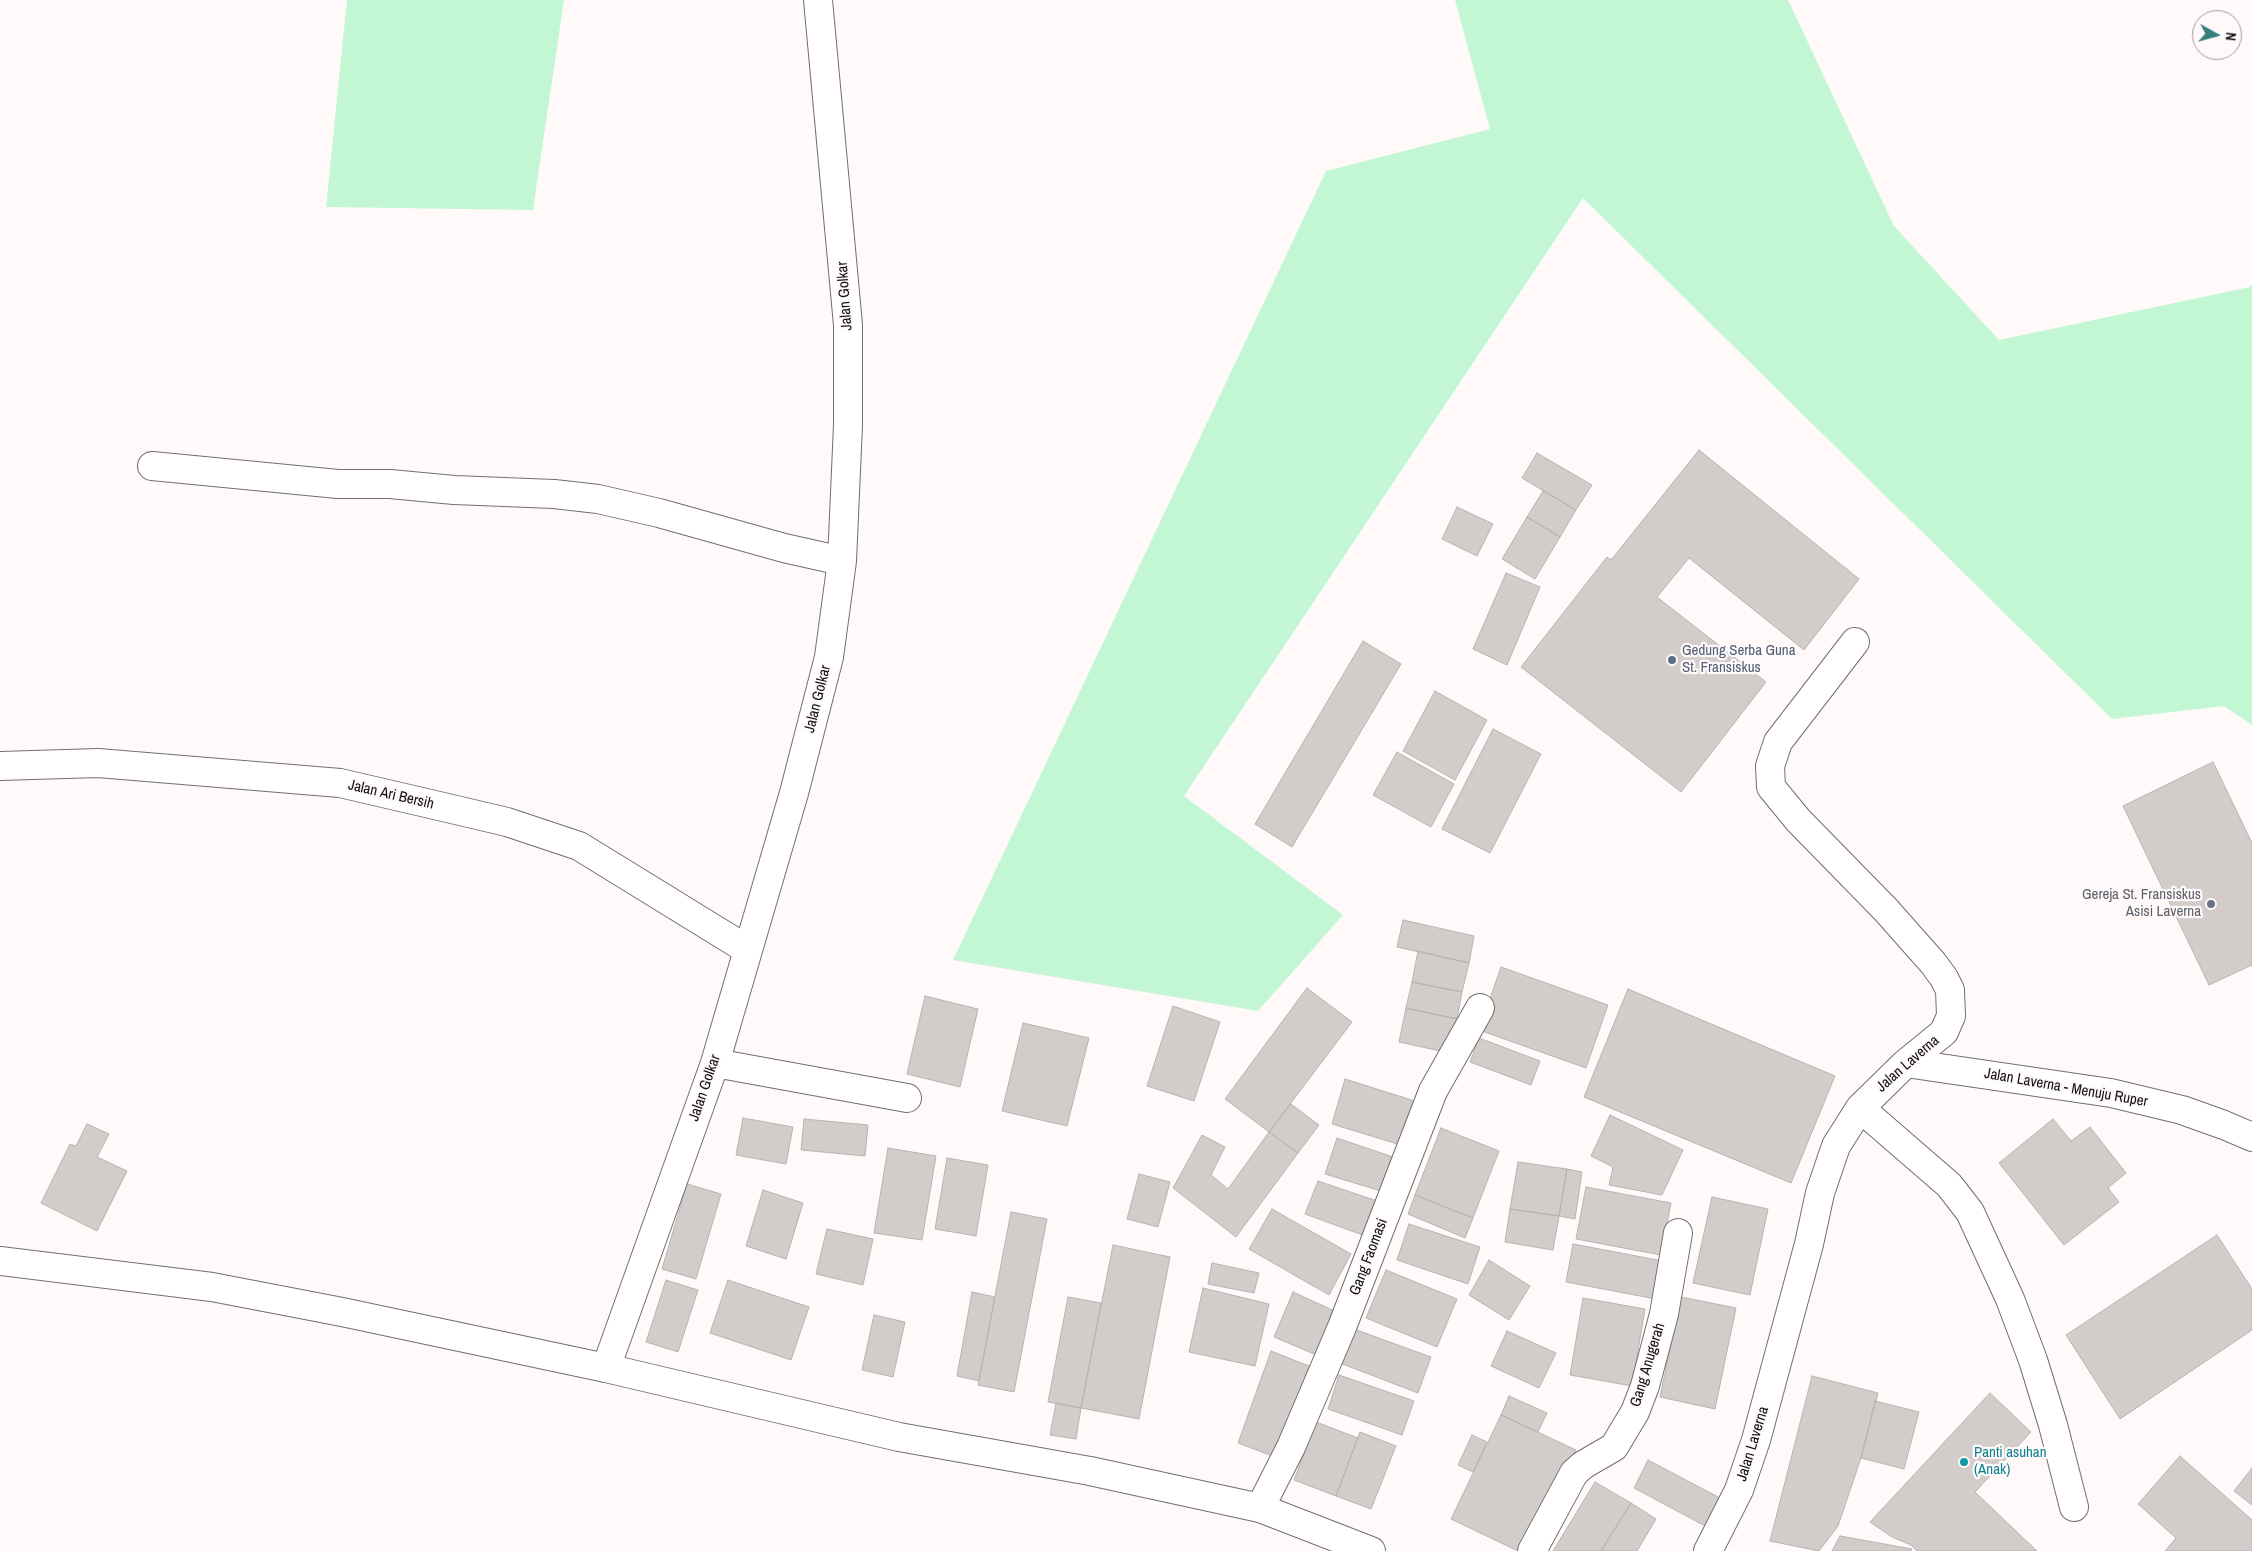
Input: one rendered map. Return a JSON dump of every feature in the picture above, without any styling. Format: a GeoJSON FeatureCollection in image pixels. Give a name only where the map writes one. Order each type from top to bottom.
{"type":"FeatureCollection","features":[{"type":"Feature","properties":{"kind":"main road","name":"Jalan Golkar"},"geometry":{"type":"LineString","coordinates":[[606,1368],[715,1063],[794,793],[829,657],[842,560],[848,425],[848,325],[818,0]]}},
{"type":"Feature","properties":{"kind":"main road"},"geometry":{"type":"LineString","coordinates":[[152,466],[338,484],[390,484],[454,490],[554,494],[598,499],[669,515],[784,548],[842,560]]}},
{"type":"Feature","properties":{"kind":"main road","name":"Jalan Laverna"},"geometry":{"type":"LineString","coordinates":[[1708,1551],[1739,1490],[1756,1440],[1809,1244],[1827,1167],[1836,1146],[1860,1108],[1906,1063],[1944,1032],[1951,1016],[1951,998],[1944,978],[1886,910],[1778,797],[1771,786],[1769,775],[1771,758],[1778,742],[1855,642]]}},
{"type":"Feature","properties":{"kind":"main road","name":"Jalan Ari Bersih"},"geometry":{"type":"LineString","coordinates":[[0,766],[98,763],[340,783],[506,822],[579,846],[748,950]]}},
{"type":"Feature","properties":{"kind":"main road","name":"Gang Faomasi"},"geometry":{"type":"LineString","coordinates":[[1260,1508],[1291,1447],[1342,1327],[1433,1091],[1480,1008]]}},
{"type":"Feature","properties":{"kind":"main road"},"geometry":{"type":"LineString","coordinates":[[715,1063],[907,1098]]}},
{"type":"Feature","properties":{"kind":"main road","name":"Jalan Laverna - Menuju Ruper"},"geometry":{"type":"LineString","coordinates":[[1906,1063],[2111,1093],[2182,1110],[2252,1137]]}},
{"type":"Feature","properties":{"kind":"main road"},"geometry":{"type":"LineString","coordinates":[[1860,1108],[1949,1185],[1970,1212],[2010,1299],[2033,1360],[2053,1425],[2074,1507]]}},
{"type":"Feature","properties":{"kind":"main road","name":"Gang Anugerah"},"geometry":{"type":"LineString","coordinates":[[1532,1551],[1574,1473],[1583,1465],[1614,1447],[1635,1412],[1645,1386],[1664,1314],[1678,1233]]}},
{"type":"Feature","properties":{"kind":"main road"},"geometry":{"type":"LineString","coordinates":[[0,1261],[212,1287],[342,1312],[606,1368],[899,1437],[1090,1471],[1260,1508],[1371,1551]]}},
{"type":"Feature","properties":{"kind":"green space"},"geometry":{"type":"Polygon","coordinates":[[[347,0],[564,0],[533,210],[326,207],[347,0]]]}},
{"type":"Feature","properties":{"kind":"green space"},"geometry":{"type":"Polygon","coordinates":[[[1455,0],[1788,0],[1894,226],[1999,340],[2250,287],[2252,284],[2252,725],[2224,706],[2112,719],[1583,198],[1184,796],[1343,915],[1258,1011],[953,960],[1326,171],[1490,129],[1455,0]]]}},
{"type":"Feature","properties":{"kind":"building"},"geometry":{"type":"Polygon","coordinates":[[[1699,450],[1859,579],[1804,650],[1689,558],[1657,597],[1766,682],[1681,792],[1521,667],[1607,557],[1611,560],[1699,450]]]}},
{"type":"Feature","properties":{"kind":"building"},"geometry":{"type":"Polygon","coordinates":[[[1537,453],[1592,485],[1576,510],[1522,478],[1537,453]]]}},
{"type":"Feature","properties":{"kind":"building"},"geometry":{"type":"Polygon","coordinates":[[[1543,491],[1576,510],[1560,537],[1527,517],[1543,491]]]}},
{"type":"Feature","properties":{"kind":"building"},"geometry":{"type":"Polygon","coordinates":[[[1457,507],[1493,524],[1477,556],[1442,539],[1457,507]]]}},
{"type":"Feature","properties":{"kind":"building"},"geometry":{"type":"Polygon","coordinates":[[[1527,517],[1560,537],[1535,579],[1502,559],[1527,517]]]}},
{"type":"Feature","properties":{"kind":"building"},"geometry":{"type":"Polygon","coordinates":[[[1506,573],[1540,587],[1507,665],[1473,649],[1506,573]]]}},
{"type":"Feature","properties":{"kind":"building"},"geometry":{"type":"Polygon","coordinates":[[[1363,641],[1401,664],[1292,847],[1255,824],[1363,641]]]}},
{"type":"Feature","properties":{"kind":"building"},"geometry":{"type":"Polygon","coordinates":[[[1435,691],[1487,720],[1455,780],[1403,751],[1435,691]]]}},
{"type":"Feature","properties":{"kind":"building"},"geometry":{"type":"Polygon","coordinates":[[[1493,729],[1541,754],[1490,853],[1442,829],[1493,729]]]}},
{"type":"Feature","properties":{"kind":"building"},"geometry":{"type":"Polygon","coordinates":[[[1397,752],[1454,784],[1431,827],[1373,795],[1397,752]]]}},
{"type":"Feature","properties":{"kind":"building","name":"Gereja St. Fransiskus Asisi Laverna"},"geometry":{"type":"Polygon","coordinates":[[[2213,762],[2252,843],[2252,965],[2209,985],[2123,806],[2213,762]]]}},
{"type":"Feature","properties":{"kind":"building"},"geometry":{"type":"Polygon","coordinates":[[[1403,920],[1474,936],[1469,963],[1397,947],[1403,920]]]}},
{"type":"Feature","properties":{"kind":"building"},"geometry":{"type":"Polygon","coordinates":[[[1418,951],[1469,963],[1462,992],[1412,982],[1418,951]]]}},
{"type":"Feature","properties":{"kind":"building"},"geometry":{"type":"Polygon","coordinates":[[[1501,967],[1608,1005],[1586,1068],[1479,1030],[1501,967]]]}},
{"type":"Feature","properties":{"kind":"building"},"geometry":{"type":"Polygon","coordinates":[[[1412,982],[1462,992],[1457,1019],[1406,1008],[1412,982]]]}},
{"type":"Feature","properties":{"kind":"building"},"geometry":{"type":"Polygon","coordinates":[[[1307,988],[1352,1022],[1269,1132],[1225,1099],[1307,988]]]}},
{"type":"Feature","properties":{"kind":"building"},"geometry":{"type":"Polygon","coordinates":[[[1628,989],[1835,1076],[1791,1183],[1584,1097],[1628,989]]]}},
{"type":"Feature","properties":{"kind":"building"},"geometry":{"type":"Polygon","coordinates":[[[925,996],[978,1009],[960,1087],[907,1074],[925,996]]]}},
{"type":"Feature","properties":{"kind":"building"},"geometry":{"type":"Polygon","coordinates":[[[1173,1006],[1220,1022],[1194,1101],[1147,1086],[1173,1006]]]}},
{"type":"Feature","properties":{"kind":"building"},"geometry":{"type":"Polygon","coordinates":[[[1406,1008],[1457,1019],[1449,1053],[1399,1042],[1406,1008]]]}},
{"type":"Feature","properties":{"kind":"building"},"geometry":{"type":"Polygon","coordinates":[[[1023,1023],[1089,1038],[1067,1126],[1002,1111],[1023,1023]]]}},
{"type":"Feature","properties":{"kind":"building"},"geometry":{"type":"Polygon","coordinates":[[[1479,1038],[1540,1061],[1531,1085],[1470,1062],[1479,1038]]]}},
{"type":"Feature","properties":{"kind":"building"},"geometry":{"type":"Polygon","coordinates":[[[1345,1079],[1418,1102],[1404,1146],[1332,1124],[1345,1079]]]}},
{"type":"Feature","properties":{"kind":"building"},"geometry":{"type":"Polygon","coordinates":[[[1291,1104],[1319,1125],[1298,1153],[1269,1132],[1291,1104]]]}},
{"type":"Feature","properties":{"kind":"building"},"geometry":{"type":"Polygon","coordinates":[[[1610,1115],[1683,1150],[1662,1195],[1609,1185],[1613,1167],[1591,1156],[1610,1115]]]}},
{"type":"Feature","properties":{"kind":"building"},"geometry":{"type":"Polygon","coordinates":[[[743,1118],[793,1127],[786,1164],[736,1155],[743,1118]]]}},
{"type":"Feature","properties":{"kind":"building"},"geometry":{"type":"Polygon","coordinates":[[[804,1119],[868,1125],[865,1156],[801,1150],[804,1119]]]}},
{"type":"Feature","properties":{"kind":"building"},"geometry":{"type":"Polygon","coordinates":[[[2053,1119],[2071,1141],[2090,1127],[2126,1173],[2108,1188],[2119,1202],[2064,1245],[1999,1163],[2053,1119]]]}},
{"type":"Feature","properties":{"kind":"building"},"geometry":{"type":"Polygon","coordinates":[[[87,1124],[109,1134],[97,1157],[127,1171],[97,1231],[41,1203],[70,1144],[76,1146],[87,1124]]]}},
{"type":"Feature","properties":{"kind":"building"},"geometry":{"type":"Polygon","coordinates":[[[1441,1128],[1499,1151],[1473,1218],[1415,1195],[1441,1128]]]}},
{"type":"Feature","properties":{"kind":"building"},"geometry":{"type":"Polygon","coordinates":[[[1269,1132],[1298,1153],[1236,1237],[1173,1188],[1202,1135],[1225,1147],[1211,1175],[1228,1189],[1269,1132]]]}},
{"type":"Feature","properties":{"kind":"building"},"geometry":{"type":"Polygon","coordinates":[[[1337,1138],[1396,1158],[1384,1192],[1325,1174],[1337,1138]]]}},
{"type":"Feature","properties":{"kind":"building"},"geometry":{"type":"Polygon","coordinates":[[[888,1148],[936,1156],[922,1240],[874,1233],[888,1148]]]}},
{"type":"Feature","properties":{"kind":"building"},"geometry":{"type":"Polygon","coordinates":[[[947,1158],[988,1165],[976,1236],[935,1229],[947,1158]]]}},
{"type":"Feature","properties":{"kind":"building"},"geometry":{"type":"Polygon","coordinates":[[[1518,1162],[1567,1169],[1559,1216],[1510,1209],[1518,1162]]]}},
{"type":"Feature","properties":{"kind":"building"},"geometry":{"type":"Polygon","coordinates":[[[1567,1169],[1582,1172],[1575,1219],[1559,1216],[1567,1169]]]}},
{"type":"Feature","properties":{"kind":"building"},"geometry":{"type":"Polygon","coordinates":[[[1139,1174],[1170,1182],[1158,1227],[1127,1219],[1139,1174]]]}},
{"type":"Feature","properties":{"kind":"building"},"geometry":{"type":"Polygon","coordinates":[[[1318,1181],[1380,1202],[1368,1237],[1305,1214],[1318,1181]]]}},
{"type":"Feature","properties":{"kind":"building"},"geometry":{"type":"Polygon","coordinates":[[[687,1184],[721,1194],[696,1279],[662,1269],[687,1184]]]}},
{"type":"Feature","properties":{"kind":"building"},"geometry":{"type":"Polygon","coordinates":[[[1586,1187],[1671,1203],[1661,1255],[1576,1239],[1586,1187]]]}},
{"type":"Feature","properties":{"kind":"building"},"geometry":{"type":"Polygon","coordinates":[[[763,1190],[803,1203],[786,1259],[746,1246],[763,1190]]]}},
{"type":"Feature","properties":{"kind":"building"},"geometry":{"type":"Polygon","coordinates":[[[1415,1195],[1473,1218],[1465,1238],[1408,1214],[1415,1195]]]}},
{"type":"Feature","properties":{"kind":"building"},"geometry":{"type":"Polygon","coordinates":[[[1712,1197],[1768,1209],[1750,1295],[1693,1283],[1712,1197]]]}},
{"type":"Feature","properties":{"kind":"building"},"geometry":{"type":"Polygon","coordinates":[[[1272,1209],[1351,1254],[1329,1295],[1249,1249],[1272,1209]]]}},
{"type":"Feature","properties":{"kind":"building"},"geometry":{"type":"Polygon","coordinates":[[[1510,1209],[1559,1216],[1553,1250],[1505,1242],[1510,1209]]]}},
{"type":"Feature","properties":{"kind":"building"},"geometry":{"type":"Polygon","coordinates":[[[1011,1212],[1047,1219],[1014,1392],[978,1385],[1011,1212]]]}},
{"type":"Feature","properties":{"kind":"building"},"geometry":{"type":"Polygon","coordinates":[[[1409,1224],[1480,1247],[1468,1284],[1397,1260],[1409,1224]]]}},
{"type":"Feature","properties":{"kind":"building"},"geometry":{"type":"Polygon","coordinates":[[[827,1229],[873,1239],[863,1285],[816,1274],[827,1229]]]}},
{"type":"Feature","properties":{"kind":"building"},"geometry":{"type":"Polygon","coordinates":[[[2217,1235],[2252,1289],[2252,1330],[2120,1419],[2066,1335],[2217,1235]]]}},
{"type":"Feature","properties":{"kind":"building"},"geometry":{"type":"Polygon","coordinates":[[[1573,1244],[1663,1261],[1656,1299],[1566,1282],[1573,1244]]]}},
{"type":"Feature","properties":{"kind":"building"},"geometry":{"type":"Polygon","coordinates":[[[1113,1245],[1170,1257],[1139,1419],[1081,1408],[1113,1245]]]}},
{"type":"Feature","properties":{"kind":"building"},"geometry":{"type":"Polygon","coordinates":[[[1489,1260],[1530,1286],[1509,1320],[1469,1295],[1489,1260]]]}},
{"type":"Feature","properties":{"kind":"building"},"geometry":{"type":"Polygon","coordinates":[[[1212,1263],[1259,1273],[1254,1293],[1208,1284],[1212,1263]]]}},
{"type":"Feature","properties":{"kind":"building"},"geometry":{"type":"Polygon","coordinates":[[[1386,1270],[1457,1299],[1437,1347],[1366,1318],[1386,1270]]]}},
{"type":"Feature","properties":{"kind":"building"},"geometry":{"type":"Polygon","coordinates":[[[666,1280],[698,1290],[678,1352],[646,1342],[666,1280]]]}},
{"type":"Feature","properties":{"kind":"building"},"geometry":{"type":"Polygon","coordinates":[[[728,1280],[809,1307],[791,1360],[710,1333],[728,1280]]]}},
{"type":"Feature","properties":{"kind":"building"},"geometry":{"type":"Polygon","coordinates":[[[1203,1288],[1269,1304],[1255,1366],[1189,1352],[1203,1288]]]}},
{"type":"Feature","properties":{"kind":"building"},"geometry":{"type":"Polygon","coordinates":[[[972,1292],[995,1297],[979,1381],[957,1376],[972,1292]]]}},
{"type":"Feature","properties":{"kind":"building"},"geometry":{"type":"Polygon","coordinates":[[[1293,1292],[1339,1313],[1321,1357],[1274,1337],[1293,1292]]]}},
{"type":"Feature","properties":{"kind":"building"},"geometry":{"type":"Polygon","coordinates":[[[1068,1297],[1101,1303],[1081,1408],[1048,1402],[1068,1297]]]}},
{"type":"Feature","properties":{"kind":"building"},"geometry":{"type":"Polygon","coordinates":[[[1681,1297],[1736,1308],[1715,1409],[1660,1397],[1681,1297]]]}},
{"type":"Feature","properties":{"kind":"building"},"geometry":{"type":"Polygon","coordinates":[[[1583,1298],[1645,1309],[1632,1386],[1570,1375],[1583,1298]]]}},
{"type":"Feature","properties":{"kind":"building"},"geometry":{"type":"Polygon","coordinates":[[[874,1315],[905,1322],[893,1377],[862,1370],[874,1315]]]}},
{"type":"Feature","properties":{"kind":"building"},"geometry":{"type":"Polygon","coordinates":[[[1354,1329],[1431,1357],[1418,1393],[1340,1363],[1354,1329]]]}},
{"type":"Feature","properties":{"kind":"building"},"geometry":{"type":"Polygon","coordinates":[[[1507,1331],[1556,1353],[1539,1388],[1491,1366],[1507,1331]]]}},
{"type":"Feature","properties":{"kind":"building"},"geometry":{"type":"Polygon","coordinates":[[[1271,1351],[1309,1366],[1275,1457],[1238,1443],[1271,1351]]]}},
{"type":"Feature","properties":{"kind":"building"},"geometry":{"type":"Polygon","coordinates":[[[1339,1375],[1414,1401],[1402,1435],[1328,1409],[1339,1375]]]}},
{"type":"Feature","properties":{"kind":"building"},"geometry":{"type":"Polygon","coordinates":[[[1812,1376],[1878,1393],[1861,1458],[1838,1526],[1819,1551],[1770,1541],[1812,1376]]]}},
{"type":"Feature","properties":{"kind":"building","name":"Panti asuhan (Anak)"},"geometry":{"type":"Polygon","coordinates":[[[1990,1393],[2031,1432],[1975,1492],[2037,1551],[1917,1551],[1911,1545],[1892,1537],[1870,1522],[1990,1393]]]}},
{"type":"Feature","properties":{"kind":"building"},"geometry":{"type":"Polygon","coordinates":[[[1509,1396],[1547,1413],[1538,1432],[1501,1415],[1509,1396]]]}},
{"type":"Feature","properties":{"kind":"building"},"geometry":{"type":"Polygon","coordinates":[[[1875,1401],[1919,1412],[1904,1469],[1861,1458],[1875,1401]]]}},
{"type":"Feature","properties":{"kind":"building"},"geometry":{"type":"Polygon","coordinates":[[[1056,1403],[1081,1408],[1076,1439],[1050,1435],[1056,1403]]]}},
{"type":"Feature","properties":{"kind":"building"},"geometry":{"type":"Polygon","coordinates":[[[1501,1415],[1576,1450],[1529,1551],[1518,1551],[1451,1519],[1501,1415]]]}},
{"type":"Feature","properties":{"kind":"building"},"geometry":{"type":"Polygon","coordinates":[[[1316,1422],[1358,1438],[1336,1496],[1294,1480],[1316,1422]]]}},
{"type":"Feature","properties":{"kind":"building"},"geometry":{"type":"Polygon","coordinates":[[[1360,1432],[1396,1446],[1371,1509],[1336,1496],[1360,1432]]]}},
{"type":"Feature","properties":{"kind":"building"},"geometry":{"type":"Polygon","coordinates":[[[1472,1435],[1487,1442],[1473,1472],[1458,1465],[1472,1435]]]}},
{"type":"Feature","properties":{"kind":"building"},"geometry":{"type":"Polygon","coordinates":[[[2180,1456],[2252,1520],[2252,1551],[2165,1551],[2176,1538],[2138,1504],[2180,1456]]]}},
{"type":"Feature","properties":{"kind":"building"},"geometry":{"type":"Polygon","coordinates":[[[1648,1460],[1722,1499],[1707,1527],[1634,1488],[1648,1460]]]}},
{"type":"Feature","properties":{"kind":"building"},"geometry":{"type":"Polygon","coordinates":[[[2252,1468],[2252,1505],[2234,1491],[2252,1468]]]}},
{"type":"Feature","properties":{"kind":"building"},"geometry":{"type":"Polygon","coordinates":[[[1595,1482],[1631,1503],[1601,1551],[1553,1551],[1595,1482]]]}},
{"type":"Feature","properties":{"kind":"building"},"geometry":{"type":"Polygon","coordinates":[[[1631,1503],[1656,1519],[1637,1551],[1601,1551],[1631,1503]]]}},
{"type":"Feature","properties":{"kind":"building"},"geometry":{"type":"Polygon","coordinates":[[[1840,1536],[1912,1549],[1911,1551],[1832,1551],[1840,1536]]]}},
{"type":"Feature","properties":{"kind":"place","name":"Gedung Serba Guna St. Fransiskus"},"geometry":{"type":"Point","coordinates":[1672,660]}},
{"type":"Feature","properties":{"kind":"place","name":"Gereja St. Fransiskus Asisi Laverna"},"geometry":{"type":"Point","coordinates":[2211,904]}},
{"type":"Feature","properties":{"kind":"place","name":"Panti asuhan (Anak)"},"geometry":{"type":"Point","coordinates":[1964,1462]}}]}
